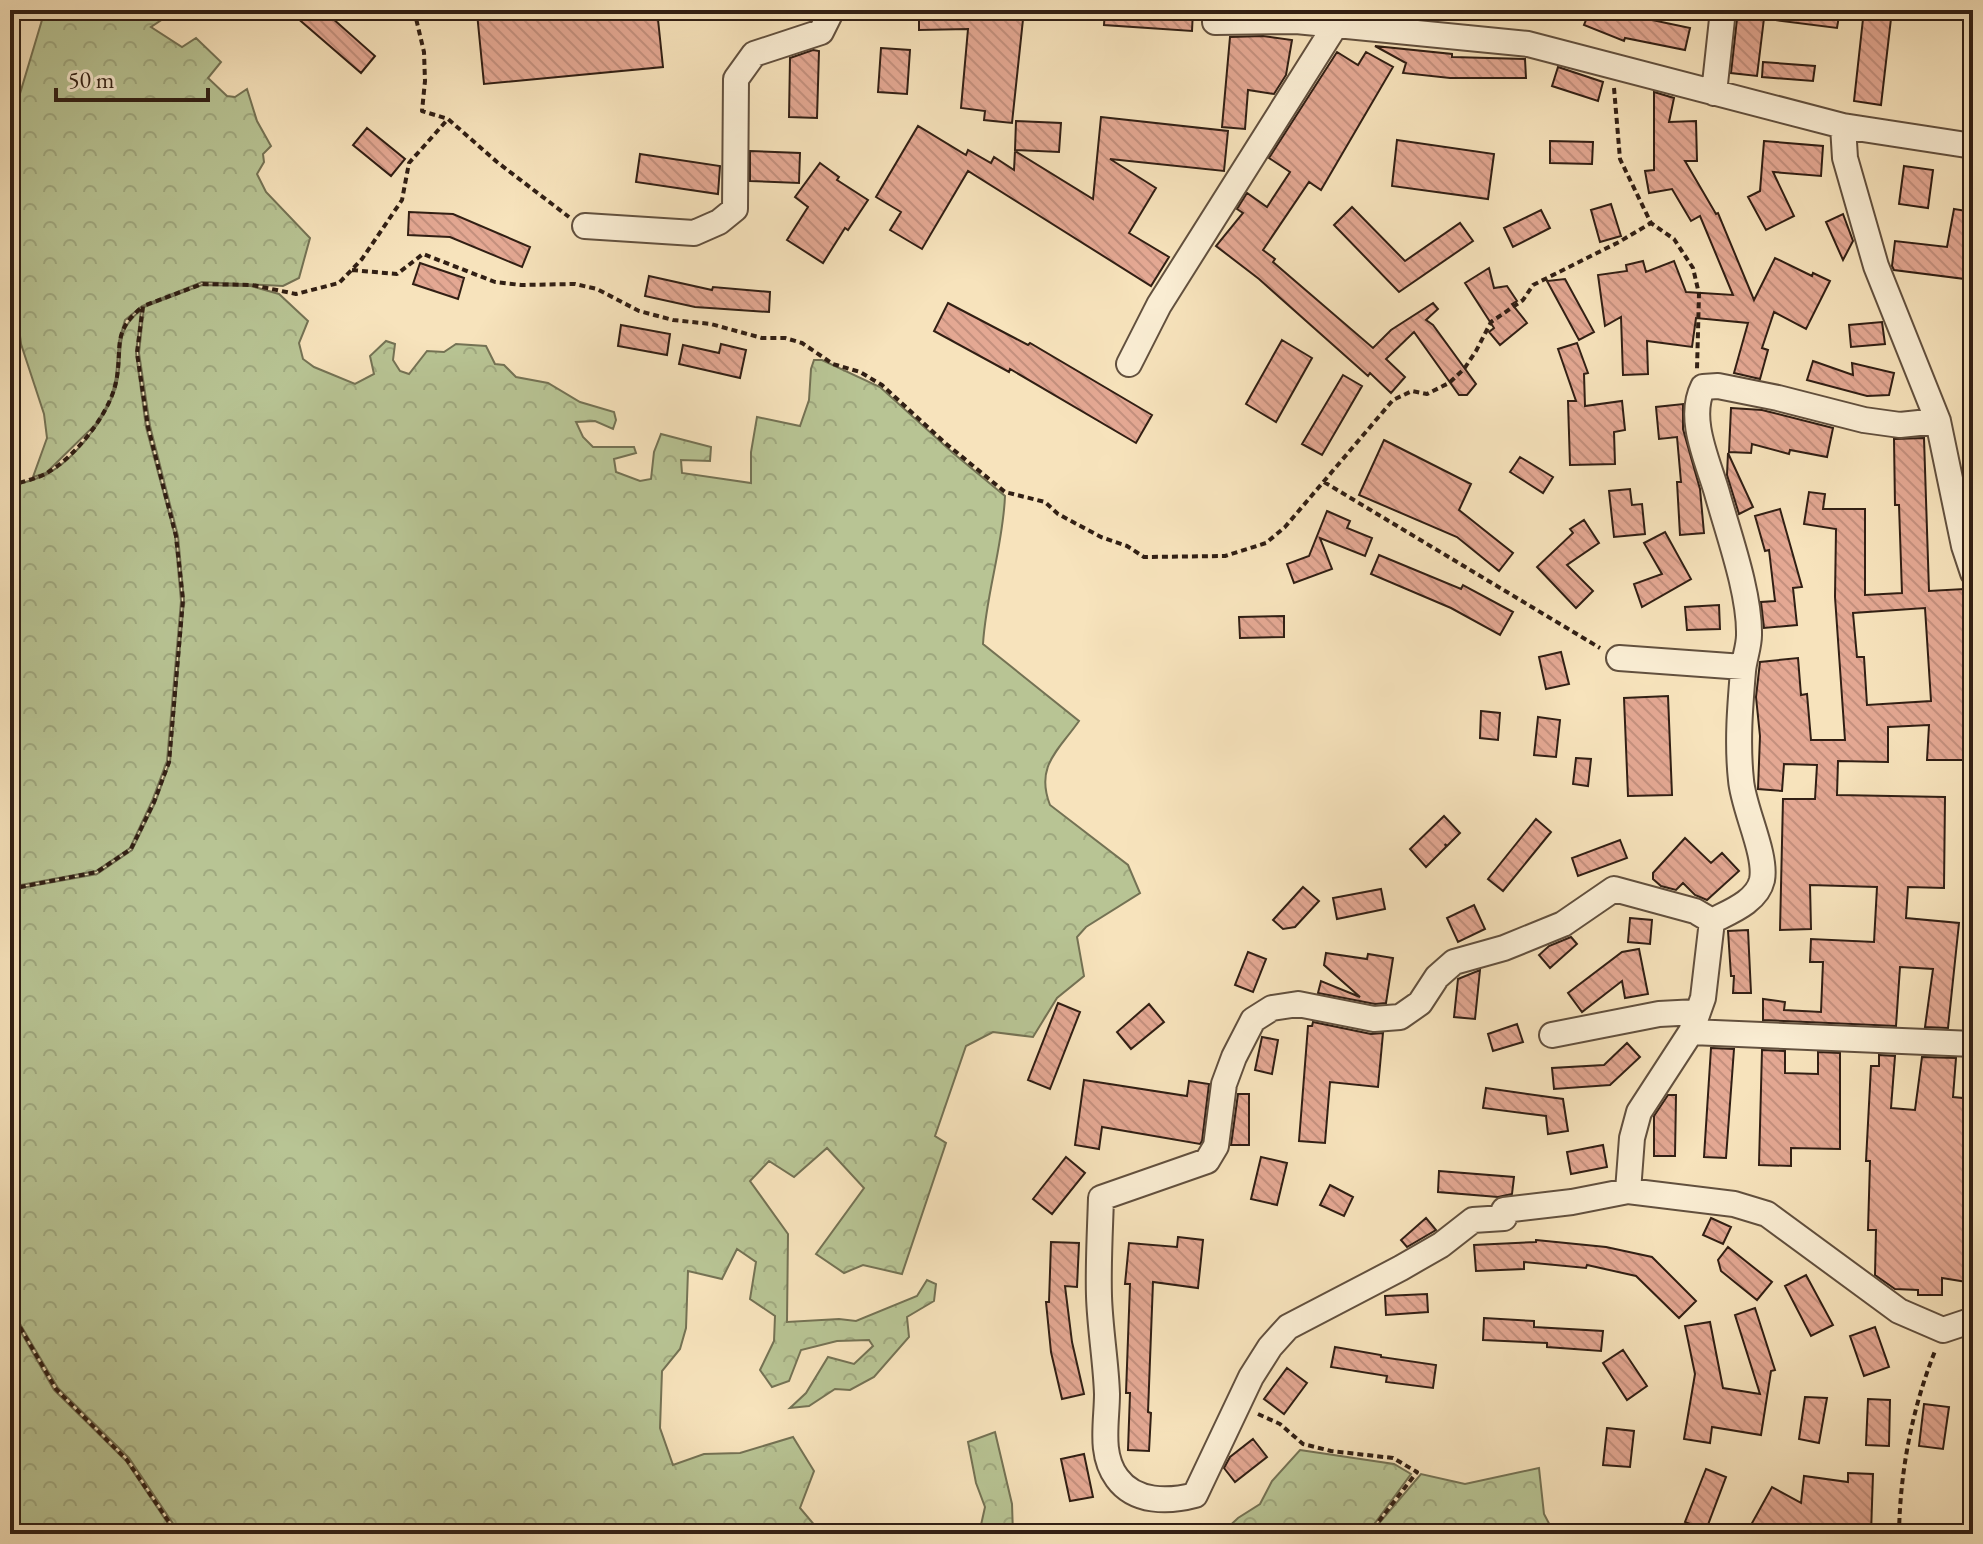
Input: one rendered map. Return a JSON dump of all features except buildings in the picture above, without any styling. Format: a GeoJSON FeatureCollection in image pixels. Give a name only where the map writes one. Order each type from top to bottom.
{"type":"FeatureCollection","features":[{"type":"Feature","properties":{"kind":"street"},"geometry":{"type":"LineString","coordinates":[[585,226],[694,233],[719,222],[735,209],[736,79],[754,54],[821,32],[832,10]]}},
{"type":"Feature","properties":{"kind":"street"},"geometry":{"type":"LineString","coordinates":[[1714,93],[1723,10]]}},
{"type":"Feature","properties":{"kind":"street"},"geometry":{"type":"LineString","coordinates":[[1215,22],[1292,15],[1335,26],[1528,44],[1843,126],[1973,146]]}},
{"type":"Feature","properties":{"kind":"street"},"geometry":{"type":"LineString","coordinates":[[1129,364],[1159,305],[1335,26]]}},
{"type":"Feature","properties":{"kind":"street"},"geometry":{"type":"LineString","coordinates":[[1843,126],[1845,158],[1876,266],[1938,421],[1964,546],[1973,573]]}},
{"type":"Feature","properties":{"kind":"street"},"geometry":{"type":"LineString","coordinates":[[1712,921],[1749,900],[1762,882],[1761,859],[1741,785],[1737,745],[1743,667],[1749,635],[1745,603],[1727,527],[1704,454],[1697,400],[1703,387],[1718,386],[1864,420],[1900,425],[1938,421]]}},
{"type":"Feature","properties":{"kind":"street"},"geometry":{"type":"LineString","coordinates":[[1619,658],[1743,667]]}},
{"type":"Feature","properties":{"kind":"street"},"geometry":{"type":"LineString","coordinates":[[1712,921],[1695,911],[1614,889],[1563,924],[1504,948],[1454,962],[1437,977],[1420,1003],[1400,1017],[1374,1019],[1298,1004],[1272,1008],[1253,1020],[1224,1084],[1216,1146],[1207,1161],[1145,1180],[1101,1198],[1099,1293],[1107,1393],[1105,1435],[1108,1463],[1118,1481],[1154,1500],[1195,1495],[1237,1405],[1270,1347],[1288,1327],[1415,1260],[1473,1220],[1504,1218],[1504,1210],[1628,1191],[1734,1204],[1767,1214],[1899,1311],[1943,1330],[1973,1320]]}},
{"type":"Feature","properties":{"kind":"street"},"geometry":{"type":"LineString","coordinates":[[1628,1191],[1632,1138],[1639,1112],[1694,1022],[1703,998],[1712,921]]}},
{"type":"Feature","properties":{"kind":"street"},"geometry":{"type":"LineString","coordinates":[[1552,1035],[1659,1014],[1694,1022],[1973,1044]]}},
{"type":"Feature","properties":{"kind":"path"},"geometry":{"type":"LineString","coordinates":[[414,10],[424,52],[422,111],[448,119],[497,162],[572,220],[585,226]]}},
{"type":"Feature","properties":{"kind":"path"},"geometry":{"type":"LineString","coordinates":[[1612,66],[1620,159],[1651,223],[1674,239],[1693,268],[1699,294],[1697,400]]}},
{"type":"Feature","properties":{"kind":"path"},"geometry":{"type":"LineString","coordinates":[[10,486],[47,473],[97,425],[112,400],[120,341],[126,321],[143,306],[202,284],[252,285],[296,294],[339,283],[352,270],[402,200],[409,163],[448,119]]}},
{"type":"Feature","properties":{"kind":"path"},"geometry":{"type":"LineString","coordinates":[[352,270],[397,274],[423,254],[495,282],[575,284],[597,289],[639,311],[673,320],[711,324],[762,338],[785,338],[802,343],[833,364],[860,372],[882,385],[1005,492],[1045,502],[1058,514],[1144,557],[1225,556],[1266,543],[1285,527],[1393,400],[1412,391],[1427,394],[1449,383],[1470,360],[1491,322],[1523,300],[1533,285],[1651,223]]}},
{"type":"Feature","properties":{"kind":"path"},"geometry":{"type":"LineString","coordinates":[[10,889],[97,872],[131,849],[169,762],[183,600],[176,536],[148,427],[137,353],[143,306]]}},
{"type":"Feature","properties":{"kind":"path"},"geometry":{"type":"LineString","coordinates":[[1324,482],[1619,658]]}},
{"type":"Feature","properties":{"kind":"path"},"geometry":{"type":"LineString","coordinates":[[10,1310],[56,1389],[127,1460],[177,1534]]}},
{"type":"Feature","properties":{"kind":"path"},"geometry":{"type":"LineString","coordinates":[[1899,1534],[1902,1474],[1922,1385],[1943,1330]]}},
{"type":"Feature","properties":{"kind":"path"},"geometry":{"type":"LineString","coordinates":[[1237,1405],[1280,1424],[1303,1444],[1331,1451],[1393,1458],[1417,1472],[1369,1534]]}},
{"type":"Feature","properties":{"kind":"green space"},"geometry":{"type":"Polygon","coordinates":[[[45,10],[189,10],[182,16],[166,17],[151,27],[182,47],[196,38],[221,62],[208,78],[227,96],[235,97],[247,89],[257,121],[271,146],[263,154],[264,162],[257,174],[266,192],[310,238],[299,278],[283,286],[202,282],[142,306],[125,320],[111,399],[96,424],[46,473],[33,477],[47,438],[44,414],[21,344],[12,271],[10,127],[45,10]]]}},
{"type":"Feature","properties":{"kind":"green space"},"geometry":{"type":"Polygon","coordinates":[[[202,285],[251,286],[279,294],[308,321],[299,343],[303,359],[314,367],[355,384],[374,374],[370,356],[386,341],[395,344],[393,360],[400,371],[409,374],[427,351],[444,352],[456,344],[486,346],[495,364],[504,365],[516,377],[548,383],[580,402],[614,412],[616,420],[613,429],[595,421],[576,422],[583,437],[593,447],[634,447],[636,453],[614,459],[616,472],[640,481],[651,479],[654,452],[661,434],[711,447],[710,461],[681,460],[682,473],[751,483],[751,452],[757,417],[800,426],[809,400],[814,360],[822,360],[880,387],[1005,496],[983,644],[1079,721],[1047,769],[1045,780],[1050,805],[1128,865],[1140,893],[1086,927],[1077,937],[1084,976],[1057,998],[1033,1037],[993,1032],[966,1046],[935,1136],[946,1143],[902,1274],[863,1265],[844,1273],[816,1254],[864,1188],[827,1148],[794,1177],[769,1161],[750,1181],[788,1234],[787,1322],[856,1321],[917,1296],[927,1280],[936,1284],[934,1301],[907,1317],[909,1337],[874,1377],[850,1390],[835,1389],[809,1406],[790,1408],[806,1393],[828,1357],[854,1364],[873,1346],[869,1340],[837,1341],[801,1350],[789,1381],[772,1387],[760,1370],[774,1341],[775,1316],[750,1299],[756,1262],[737,1249],[722,1279],[688,1271],[686,1328],[680,1349],[662,1371],[660,1428],[673,1465],[704,1454],[740,1453],[793,1437],[814,1471],[800,1508],[822,1534],[180,1534],[129,1458],[58,1388],[10,1307],[10,890],[97,874],[132,850],[155,803],[170,762],[184,600],[178,536],[150,426],[139,353],[144,307],[202,285]]]}},
{"type":"Feature","properties":{"kind":"green space"},"geometry":{"type":"Polygon","coordinates":[[[141,310],[136,353],[146,427],[175,536],[181,601],[167,761],[130,848],[96,871],[10,887],[10,487],[57,468],[91,433],[115,390],[123,333],[141,310]]]}},
{"type":"Feature","properties":{"kind":"green space"},"geometry":{"type":"Polygon","coordinates":[[[10,1313],[54,1390],[126,1461],[175,1534],[10,1534],[10,1313]]]}},
{"type":"Feature","properties":{"kind":"green space"},"geometry":{"type":"Polygon","coordinates":[[[995,1432],[1012,1504],[1013,1534],[979,1534],[985,1507],[976,1483],[968,1442],[995,1432]]]}},
{"type":"Feature","properties":{"kind":"green space"},"geometry":{"type":"Polygon","coordinates":[[[1300,1450],[1394,1464],[1411,1474],[1367,1534],[1221,1534],[1260,1504],[1272,1481],[1300,1450]]]}},
{"type":"Feature","properties":{"kind":"green space"},"geometry":{"type":"Polygon","coordinates":[[[1539,1468],[1544,1514],[1554,1533],[1561,1534],[1370,1534],[1421,1474],[1465,1484],[1539,1468]]]}}]}
